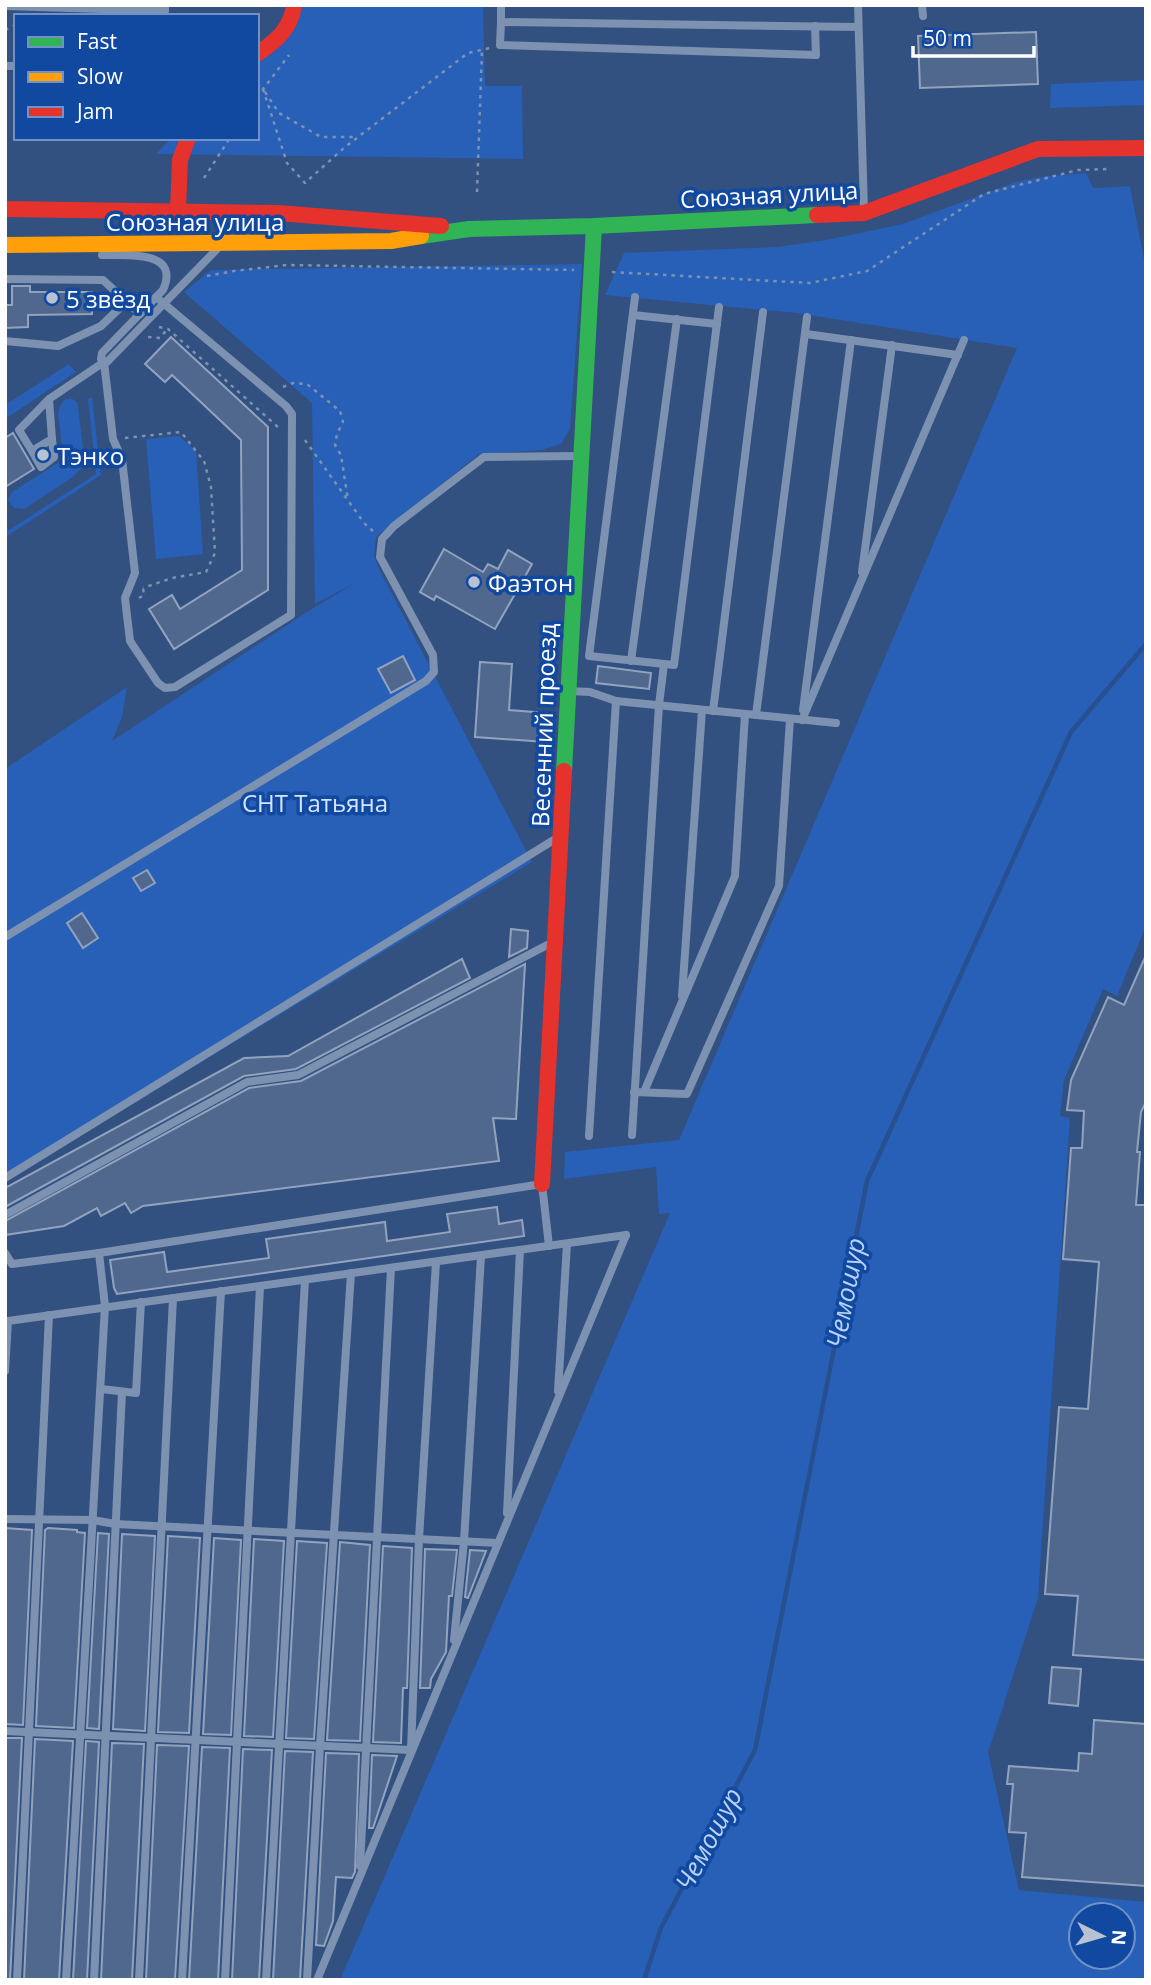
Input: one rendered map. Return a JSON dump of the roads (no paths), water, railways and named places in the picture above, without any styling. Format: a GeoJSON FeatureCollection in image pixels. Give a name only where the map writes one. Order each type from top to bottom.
{"type":"FeatureCollection","features":[{"type":"Feature","properties":{"kind":"main road"},"geometry":{"type":"LineString","coordinates":[[259,53],[284,34],[292,20],[294,5]]}},
{"type":"Feature","properties":{"kind":"main road"},"geometry":{"type":"LineString","coordinates":[[178,210],[180,160],[187,140]]}},
{"type":"Feature","properties":{"kind":"main road","name":"Союзная улица"},"geometry":{"type":"LineString","coordinates":[[5,246],[391,241],[469,229],[864,214],[1038,149],[1146,148]]}},
{"type":"Feature","properties":{"kind":"main road","name":"Союзная улица"},"geometry":{"type":"LineString","coordinates":[[5,209],[178,210],[391,220],[469,229]]}},
{"type":"Feature","properties":{"kind":"main road"},"geometry":{"type":"LineString","coordinates":[[391,220],[391,241]]}},
{"type":"Feature","properties":{"kind":"main road","name":"Весенний проезд"},"geometry":{"type":"LineString","coordinates":[[542,1184],[557,940],[578,456],[594,226]]}},
{"type":"Feature","properties":{"kind":"lane"},"geometry":{"type":"LineString","coordinates":[[5,6],[165,11],[165,5]]}},
{"type":"Feature","properties":{"kind":"lane"},"geometry":{"type":"LineString","coordinates":[[501,5],[500,45],[816,55],[815,26]]}},
{"type":"Feature","properties":{"kind":"lane"},"geometry":{"type":"LineString","coordinates":[[859,5],[864,214]]}},
{"type":"Feature","properties":{"kind":"lane"},"geometry":{"type":"LineString","coordinates":[[922,5],[923,16]]}},
{"type":"Feature","properties":{"kind":"lane"},"geometry":{"type":"LineString","coordinates":[[501,22],[858,27]]}},
{"type":"Feature","properties":{"kind":"lane"},"geometry":{"type":"LineString","coordinates":[[48,400],[54,457],[41,467],[19,430],[48,400],[104,362],[110,361],[222,244]]}},
{"type":"Feature","properties":{"kind":"lane"},"geometry":{"type":"LineString","coordinates":[[5,246],[51,254]]}},
{"type":"Feature","properties":{"kind":"lane"},"geometry":{"type":"LineString","coordinates":[[91,255],[144,256],[162,264],[166,272],[166,282],[156,297],[102,353],[101,359],[104,362],[113,439],[122,459],[135,572],[128,600],[130,641],[158,683],[165,688],[175,687],[291,615],[293,423],[292,414],[286,406],[156,297]]}},
{"type":"Feature","properties":{"kind":"lane"},"geometry":{"type":"LineString","coordinates":[[5,279],[103,280],[140,314]]}},
{"type":"Feature","properties":{"kind":"lane"},"geometry":{"type":"LineString","coordinates":[[635,298],[589,656],[674,666],[719,307]]}},
{"type":"Feature","properties":{"kind":"lane"},"geometry":{"type":"LineString","coordinates":[[5,341],[58,346],[101,326],[126,302]]}},
{"type":"Feature","properties":{"kind":"lane"},"geometry":{"type":"LineString","coordinates":[[713,711],[763,312]]}},
{"type":"Feature","properties":{"kind":"lane"},"geometry":{"type":"LineString","coordinates":[[633,315],[718,324]]}},
{"type":"Feature","properties":{"kind":"lane"},"geometry":{"type":"LineString","coordinates":[[756,715],[807,317]]}},
{"type":"Feature","properties":{"kind":"lane"},"geometry":{"type":"LineString","coordinates":[[631,661],[677,319]]}},
{"type":"Feature","properties":{"kind":"lane"},"geometry":{"type":"LineString","coordinates":[[806,334],[958,355]]}},
{"type":"Feature","properties":{"kind":"lane"},"geometry":{"type":"LineString","coordinates":[[802,720],[851,340]]}},
{"type":"Feature","properties":{"kind":"lane"},"geometry":{"type":"LineString","coordinates":[[802,720],[964,340]]}},
{"type":"Feature","properties":{"kind":"lane"},"geometry":{"type":"LineString","coordinates":[[861,581],[892,345]]}},
{"type":"Feature","properties":{"kind":"lane"},"geometry":{"type":"LineString","coordinates":[[32,451],[52,439]]}},
{"type":"Feature","properties":{"kind":"lane"},"geometry":{"type":"LineString","coordinates":[[5,937],[426,681],[434,673],[433,655],[380,557],[382,539],[394,526],[484,457],[578,456]]}},
{"type":"Feature","properties":{"kind":"lane"},"geometry":{"type":"LineString","coordinates":[[632,1135],[659,705],[664,664]]}},
{"type":"Feature","properties":{"kind":"lane"},"geometry":{"type":"LineString","coordinates":[[566,691],[590,692],[616,701],[836,723]]}},
{"type":"Feature","properties":{"kind":"lane"},"geometry":{"type":"LineString","coordinates":[[589,1136],[616,701]]}},
{"type":"Feature","properties":{"kind":"lane"},"geometry":{"type":"LineString","coordinates":[[681,1004],[702,710]]}},
{"type":"Feature","properties":{"kind":"lane"},"geometry":{"type":"LineString","coordinates":[[644,1092],[735,876],[745,714]]}},
{"type":"Feature","properties":{"kind":"lane"},"geometry":{"type":"LineString","coordinates":[[634,1092],[687,1094],[779,886],[790,719]]}},
{"type":"Feature","properties":{"kind":"lane"},"geometry":{"type":"LineString","coordinates":[[5,1178],[561,836]]}},
{"type":"Feature","properties":{"kind":"lane"},"geometry":{"type":"LineString","coordinates":[[5,1215],[247,1082],[298,1076],[557,940]]}},
{"type":"Feature","properties":{"kind":"lane"},"geometry":{"type":"LineString","coordinates":[[5,1253],[12,1264],[99,1253],[542,1184],[549,1246]]}},
{"type":"Feature","properties":{"kind":"lane"},"geometry":{"type":"LineString","coordinates":[[5,1371],[8,1321],[626,1235],[317,1980]]}},
{"type":"Feature","properties":{"kind":"lane"},"geometry":{"type":"LineString","coordinates":[[558,1399],[566,1244]]}},
{"type":"Feature","properties":{"kind":"lane"},"geometry":{"type":"LineString","coordinates":[[506,1522],[520,1250]]}},
{"type":"Feature","properties":{"kind":"lane"},"geometry":{"type":"LineString","coordinates":[[66,1980],[106,1306],[99,1253]]}},
{"type":"Feature","properties":{"kind":"lane"},"geometry":{"type":"LineString","coordinates":[[453,1649],[464,1541],[481,1256]]}},
{"type":"Feature","properties":{"kind":"lane"},"geometry":{"type":"LineString","coordinates":[[411,1750],[419,1539],[436,1262]]}},
{"type":"Feature","properties":{"kind":"lane"},"geometry":{"type":"LineString","coordinates":[[360,1874],[391,1268]]}},
{"type":"Feature","properties":{"kind":"lane"},"geometry":{"type":"LineString","coordinates":[[307,1980],[351,1273]]}},
{"type":"Feature","properties":{"kind":"lane"},"geometry":{"type":"LineString","coordinates":[[266,1980],[304,1280]]}},
{"type":"Feature","properties":{"kind":"lane"},"geometry":{"type":"LineString","coordinates":[[225,1980],[260,1286]]}},
{"type":"Feature","properties":{"kind":"lane"},"geometry":{"type":"LineString","coordinates":[[182,1980],[221,1291]]}},
{"type":"Feature","properties":{"kind":"lane"},"geometry":{"type":"LineString","coordinates":[[139,1980],[173,1298]]}},
{"type":"Feature","properties":{"kind":"lane"},"geometry":{"type":"LineString","coordinates":[[101,1389],[136,1393],[141,1302]]}},
{"type":"Feature","properties":{"kind":"lane"},"geometry":{"type":"LineString","coordinates":[[17,1980],[49,1315]]}},
{"type":"Feature","properties":{"kind":"lane"},"geometry":{"type":"LineString","coordinates":[[94,1980],[122,1392]]}},
{"type":"Feature","properties":{"kind":"lane"},"geometry":{"type":"LineString","coordinates":[[5,1519],[93,1520],[116,1524],[498,1543]]}},
{"type":"Feature","properties":{"kind":"lane"},"geometry":{"type":"LineString","coordinates":[[5,1731],[411,1750]]}},
{"type":"Feature","properties":{"kind":"waterway","name":"Чемошур"},"geometry":{"type":"LineString","coordinates":[[644,1980],[661,1928],[755,1750],[867,1181],[1071,732],[1146,644]]}},
{"type":"Feature","properties":{"kind":"place","name":"5 звёзд"},"geometry":{"type":"Point","coordinates":[52,298]}},
{"type":"Feature","properties":{"kind":"place","name":"Тэнко"},"geometry":{"type":"Point","coordinates":[43,455]}},
{"type":"Feature","properties":{"kind":"place","name":"Фаэтон"},"geometry":{"type":"Point","coordinates":[474,582]}},
{"type":"Feature","properties":{"kind":"park label","name":"СНТ Татьяна"},"geometry":{"type":"Point","coordinates":[315,802]}}]}
